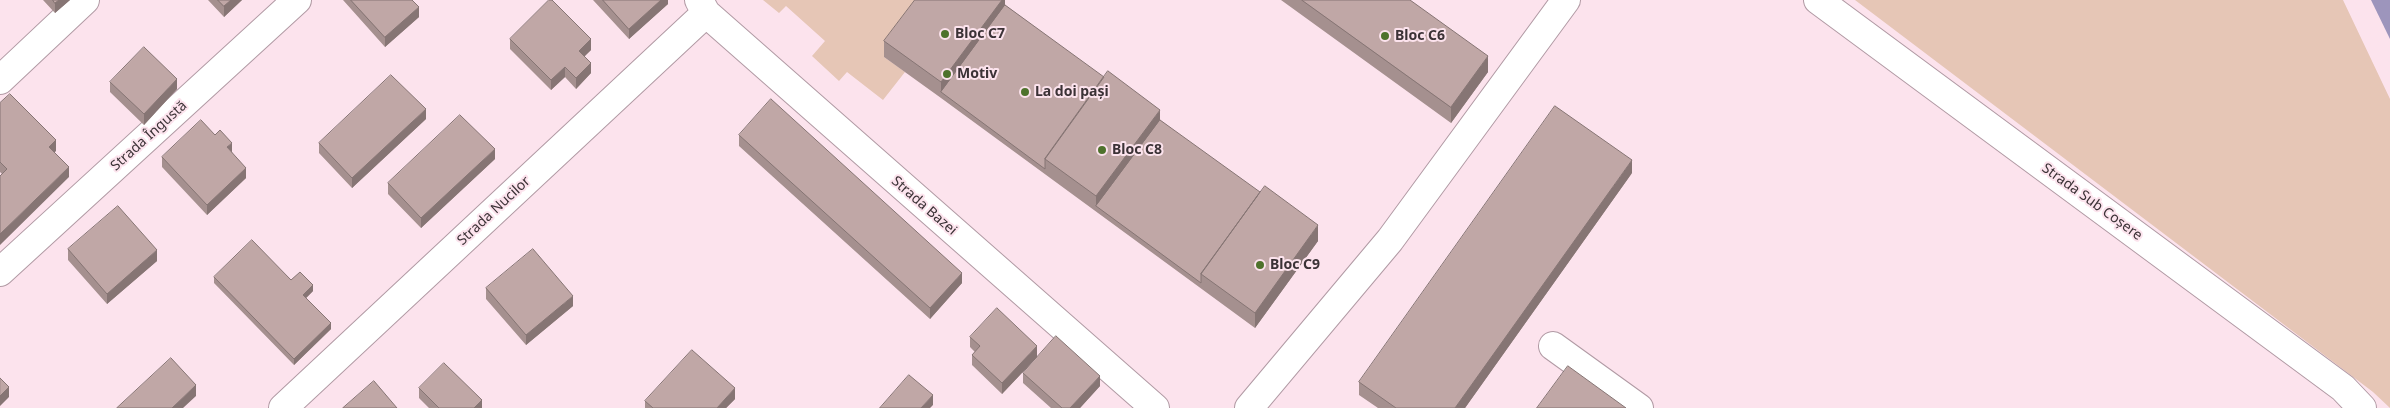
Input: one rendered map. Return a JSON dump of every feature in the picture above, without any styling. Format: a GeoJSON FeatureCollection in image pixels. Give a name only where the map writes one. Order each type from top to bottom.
{"type":"FeatureCollection","features":[{"type":"Feature","properties":{"kind":"street"},"geometry":{"type":"LineString","coordinates":[[0,80],[85,0]]}},
{"type":"Feature","properties":{"kind":"street","name":"Strada Îngustă"},"geometry":{"type":"LineString","coordinates":[[0,272],[297,0]]}},
{"type":"Feature","properties":{"kind":"street"},"geometry":{"type":"LineString","coordinates":[[1254,401],[1390,240],[1566,0]]}},
{"type":"Feature","properties":{"kind":"street","name":"Strada Sub Coșere"},"geometry":{"type":"LineString","coordinates":[[1818,0],[2343,388],[2362,408]]}},
{"type":"Feature","properties":{"kind":"street","name":"Strada Nucilor"},"geometry":{"type":"LineString","coordinates":[[282,408],[702,6]]}},
{"type":"Feature","properties":{"kind":"street","name":"Strada Bazei"},"geometry":{"type":"LineString","coordinates":[[702,6],[1155,408]]}},
{"type":"Feature","properties":{"kind":"street"},"geometry":{"type":"LineString","coordinates":[[1553,346],[1639,408]]}},
{"type":"Feature","properties":{"kind":"shaded area"},"geometry":{"type":"Polygon","coordinates":[[[763,0],[927,0],[884,57],[905,72],[883,100],[847,72],[839,81],[812,56],[825,41],[786,6],[779,13],[763,0]]]}},
{"type":"Feature","properties":{"kind":"shaded area"},"geometry":{"type":"Polygon","coordinates":[[[1855,0],[2343,0],[2390,99],[2390,408],[2373,392],[1855,0]]]}},
{"type":"Feature","properties":{"kind":"shaded area"},"geometry":{"type":"Polygon","coordinates":[[[2371,0],[2390,0],[2390,39],[2371,0]]]}},
{"type":"Feature","properties":{"kind":"building"},"geometry":{"type":"Polygon","coordinates":[[[218,0],[231,0],[224,6],[218,0]]]}},
{"type":"Feature","properties":{"kind":"building"},"geometry":{"type":"Polygon","coordinates":[[[351,0],[412,0],[419,7],[385,37],[351,0]]]}},
{"type":"Feature","properties":{"kind":"building"},"geometry":{"type":"Polygon","coordinates":[[[549,0],[552,0],[591,39],[579,51],[591,63],[576,78],[565,67],[551,80],[510,39],[549,0]]]}},
{"type":"Feature","properties":{"kind":"building"},"geometry":{"type":"Polygon","coordinates":[[[603,0],[661,0],[629,29],[603,0]]]}},
{"type":"Feature","properties":{"kind":"building","name":"Bloc C7"},"geometry":{"type":"Polygon","coordinates":[[[915,0],[1002,0],[941,82],[884,41],[915,0]]]}},
{"type":"Feature","properties":{"kind":"building","name":"Bloc C6"},"geometry":{"type":"Polygon","coordinates":[[[1302,0],[1410,0],[1488,56],[1451,107],[1302,0]]]}},
{"type":"Feature","properties":{"kind":"building","name":"La doi pași"},"geometry":{"type":"Polygon","coordinates":[[[1005,5],[1104,77],[1045,159],[1045,169],[941,92],[1005,5]]]}},
{"type":"Feature","properties":{"kind":"building"},"geometry":{"type":"Polygon","coordinates":[[[144,47],[177,79],[144,114],[110,82],[144,47]]]}},
{"type":"Feature","properties":{"kind":"building","name":"Bloc C8"},"geometry":{"type":"Polygon","coordinates":[[[1108,71],[1160,110],[1096,196],[1045,159],[1108,71]]]}},
{"type":"Feature","properties":{"kind":"building"},"geometry":{"type":"Polygon","coordinates":[[[391,75],[426,109],[352,178],[319,143],[391,75]]]}},
{"type":"Feature","properties":{"kind":"building"},"geometry":{"type":"Polygon","coordinates":[[[10,94],[56,140],[49,147],[69,167],[0,234],[0,176],[7,169],[0,162],[0,103],[10,94]]]}},
{"type":"Feature","properties":{"kind":"building"},"geometry":{"type":"Polygon","coordinates":[[[771,99],[962,273],[930,308],[739,135],[771,99]]]}},
{"type":"Feature","properties":{"kind":"building"},"geometry":{"type":"Polygon","coordinates":[[[1555,106],[1632,160],[1455,408],[1396,408],[1359,382],[1555,106]]]}},
{"type":"Feature","properties":{"kind":"building"},"geometry":{"type":"Polygon","coordinates":[[[460,115],[495,149],[421,218],[388,183],[460,115]]]}},
{"type":"Feature","properties":{"kind":"building"},"geometry":{"type":"Polygon","coordinates":[[[201,120],[215,135],[220,130],[232,143],[227,147],[246,168],[207,205],[162,157],[201,120]]]}},
{"type":"Feature","properties":{"kind":"building"},"geometry":{"type":"Polygon","coordinates":[[[1160,120],[1260,192],[1201,274],[1201,283],[1096,206],[1160,120]]]}},
{"type":"Feature","properties":{"kind":"building","name":"Bloc C9"},"geometry":{"type":"Polygon","coordinates":[[[1265,186],[1318,225],[1255,313],[1201,274],[1265,186]]]}},
{"type":"Feature","properties":{"kind":"building"},"geometry":{"type":"Polygon","coordinates":[[[118,206],[157,250],[107,294],[68,249],[118,206]]]}},
{"type":"Feature","properties":{"kind":"building"},"geometry":{"type":"Polygon","coordinates":[[[252,240],[291,280],[300,272],[313,285],[303,295],[331,323],[294,359],[214,277],[252,240]]]}},
{"type":"Feature","properties":{"kind":"building"},"geometry":{"type":"Polygon","coordinates":[[[533,249],[573,296],[526,335],[486,288],[533,249]]]}},
{"type":"Feature","properties":{"kind":"building"},"geometry":{"type":"Polygon","coordinates":[[[997,308],[1037,346],[1002,383],[972,355],[980,346],[970,337],[997,308]]]}},
{"type":"Feature","properties":{"kind":"building"},"geometry":{"type":"Polygon","coordinates":[[[1056,336],[1100,376],[1070,408],[1062,408],[1023,373],[1056,336]]]}},
{"type":"Feature","properties":{"kind":"building"},"geometry":{"type":"Polygon","coordinates":[[[692,350],[735,388],[717,408],[653,408],[645,401],[692,350]]]}},
{"type":"Feature","properties":{"kind":"building"},"geometry":{"type":"Polygon","coordinates":[[[171,358],[196,385],[172,408],[117,408],[171,358]]]}},
{"type":"Feature","properties":{"kind":"building"},"geometry":{"type":"Polygon","coordinates":[[[444,363],[482,400],[474,408],[439,408],[419,388],[444,363]]]}},
{"type":"Feature","properties":{"kind":"building"},"geometry":{"type":"Polygon","coordinates":[[[1568,366],[1626,408],[1537,408],[1568,366]]]}},
{"type":"Feature","properties":{"kind":"building"},"geometry":{"type":"Polygon","coordinates":[[[909,375],[933,395],[921,408],[880,408],[909,375]]]}},
{"type":"Feature","properties":{"kind":"building"},"geometry":{"type":"Polygon","coordinates":[[[0,378],[9,387],[0,396],[0,378]]]}},
{"type":"Feature","properties":{"kind":"building"},"geometry":{"type":"Polygon","coordinates":[[[374,381],[397,408],[343,408],[374,381]]]}},
{"type":"Feature","properties":{"kind":"place","name":"Bloc C7"},"geometry":{"type":"Point","coordinates":[945,34]}},
{"type":"Feature","properties":{"kind":"place","name":"Bloc C6"},"geometry":{"type":"Point","coordinates":[1385,36]}},
{"type":"Feature","properties":{"kind":"place","name":"Motiv"},"geometry":{"type":"Point","coordinates":[947,74]}},
{"type":"Feature","properties":{"kind":"place","name":"La doi pași"},"geometry":{"type":"Point","coordinates":[1025,92]}},
{"type":"Feature","properties":{"kind":"place","name":"Bloc C8"},"geometry":{"type":"Point","coordinates":[1102,150]}},
{"type":"Feature","properties":{"kind":"place","name":"Bloc C9"},"geometry":{"type":"Point","coordinates":[1260,265]}}]}
